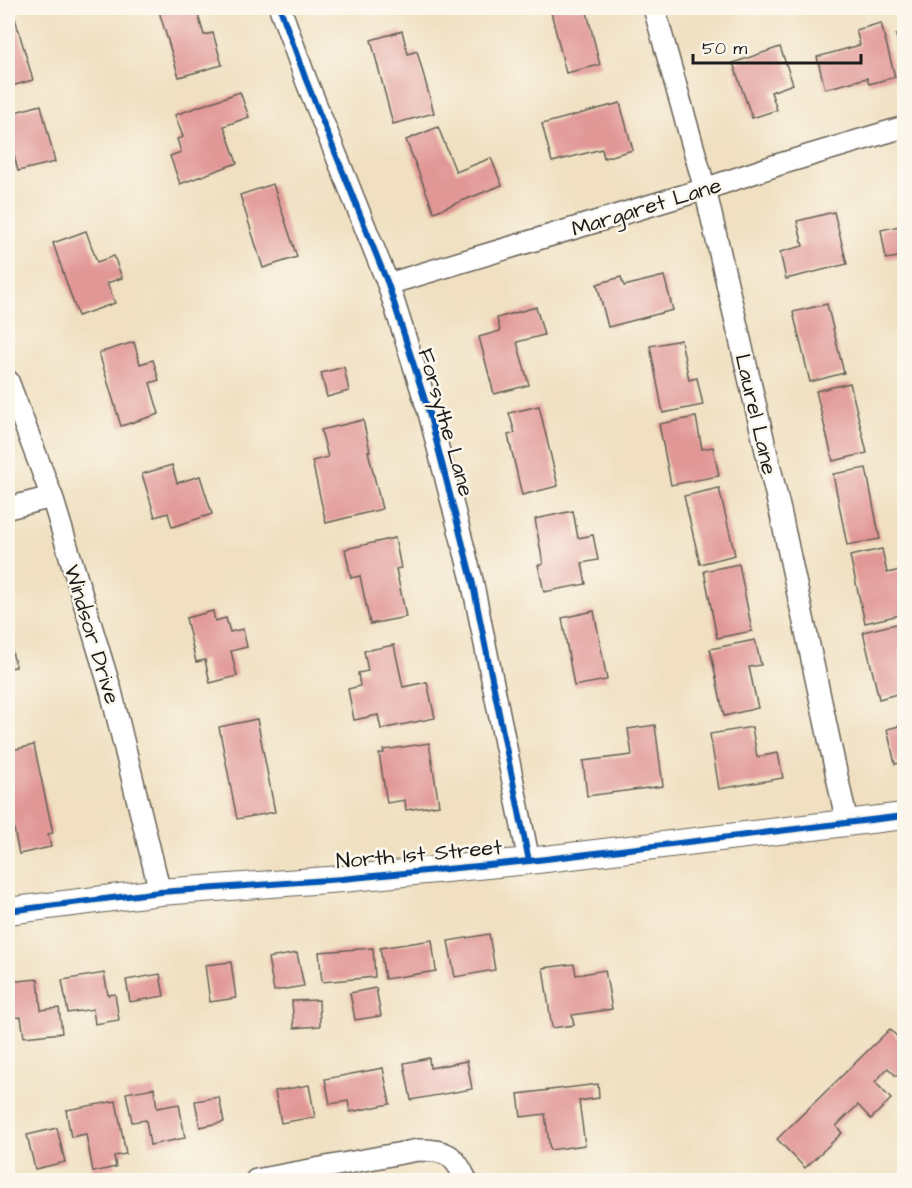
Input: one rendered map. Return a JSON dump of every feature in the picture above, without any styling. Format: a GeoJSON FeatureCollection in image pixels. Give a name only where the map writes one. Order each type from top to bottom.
{"type":"FeatureCollection","features":[{"type":"Feature","properties":{"kind":"street","name":"Forsythe Lane"},"geometry":{"type":"LineString","coordinates":[[280,8],[310,91],[388,284],[429,413],[472,580],[529,861]]}},
{"type":"Feature","properties":{"kind":"street","name":"Laurel Lane"},"geometry":{"type":"LineString","coordinates":[[654,8],[705,189],[781,515],[847,823]]}},
{"type":"Feature","properties":{"kind":"street","name":"Margaret Lane"},"geometry":{"type":"LineString","coordinates":[[388,284],[904,127]]}},
{"type":"Feature","properties":{"kind":"street","name":"Windsor Drive"},"geometry":{"type":"LineString","coordinates":[[8,381],[52,497],[111,691],[160,892]]}},
{"type":"Feature","properties":{"kind":"street"},"geometry":{"type":"LineString","coordinates":[[8,508],[52,497]]}},
{"type":"Feature","properties":{"kind":"street","name":"North 1st Street"},"geometry":{"type":"LineString","coordinates":[[8,911],[160,892],[342,879],[529,861],[904,816]]}},
{"type":"Feature","properties":{"kind":"street"},"geometry":{"type":"LineString","coordinates":[[256,1180],[418,1150],[439,1150],[455,1161],[466,1180]]}},
{"type":"Feature","properties":{"kind":"building"},"geometry":{"type":"Polygon","coordinates":[[[8,8],[12,8],[33,80],[8,87],[8,8]]]}},
{"type":"Feature","properties":{"kind":"building"},"geometry":{"type":"Polygon","coordinates":[[[158,8],[196,8],[204,35],[213,33],[222,65],[179,77],[158,8]]]}},
{"type":"Feature","properties":{"kind":"building"},"geometry":{"type":"Polygon","coordinates":[[[550,8],[586,8],[600,65],[566,73],[550,8]]]}},
{"type":"Feature","properties":{"kind":"building"},"geometry":{"type":"Polygon","coordinates":[[[881,23],[895,77],[869,84],[867,78],[825,89],[817,57],[860,45],[856,30],[881,23]]]}},
{"type":"Feature","properties":{"kind":"building"},"geometry":{"type":"Polygon","coordinates":[[[402,31],[408,54],[417,51],[434,113],[393,124],[371,40],[402,31]]]}},
{"type":"Feature","properties":{"kind":"building"},"geometry":{"type":"Polygon","coordinates":[[[904,33],[904,68],[896,35],[904,33]]]}},
{"type":"Feature","properties":{"kind":"building"},"geometry":{"type":"Polygon","coordinates":[[[780,47],[793,84],[771,92],[777,110],[752,118],[733,63],[780,47]]]}},
{"type":"Feature","properties":{"kind":"building"},"geometry":{"type":"Polygon","coordinates":[[[240,92],[249,117],[224,126],[237,163],[180,184],[170,156],[181,152],[177,139],[183,137],[175,115],[240,92]]]}},
{"type":"Feature","properties":{"kind":"building"},"geometry":{"type":"Polygon","coordinates":[[[620,103],[633,150],[604,158],[602,149],[552,162],[542,124],[620,103]]]}},
{"type":"Feature","properties":{"kind":"building"},"geometry":{"type":"Polygon","coordinates":[[[41,105],[55,162],[18,171],[8,131],[8,114],[41,105]]]}},
{"type":"Feature","properties":{"kind":"building"},"geometry":{"type":"Polygon","coordinates":[[[438,127],[456,172],[491,158],[502,185],[434,212],[406,140],[438,127]]]}},
{"type":"Feature","properties":{"kind":"building"},"geometry":{"type":"Polygon","coordinates":[[[273,184],[297,257],[263,268],[240,195],[273,184]]]}},
{"type":"Feature","properties":{"kind":"building"},"geometry":{"type":"Polygon","coordinates":[[[904,192],[904,212],[903,212],[900,193],[904,192]]]}},
{"type":"Feature","properties":{"kind":"building"},"geometry":{"type":"Polygon","coordinates":[[[834,212],[847,264],[786,279],[780,252],[803,246],[797,221],[834,212]]]}},
{"type":"Feature","properties":{"kind":"building"},"geometry":{"type":"Polygon","coordinates":[[[904,225],[904,256],[886,259],[881,230],[904,225]]]}},
{"type":"Feature","properties":{"kind":"building"},"geometry":{"type":"Polygon","coordinates":[[[86,231],[97,262],[114,256],[122,278],[107,283],[115,303],[78,316],[53,243],[86,231]]]}},
{"type":"Feature","properties":{"kind":"building"},"geometry":{"type":"Polygon","coordinates":[[[664,276],[673,310],[608,327],[597,284],[621,277],[624,286],[664,276]]]}},
{"type":"Feature","properties":{"kind":"building"},"geometry":{"type":"Polygon","coordinates":[[[827,304],[844,373],[810,382],[793,312],[827,304]]]}},
{"type":"Feature","properties":{"kind":"building"},"geometry":{"type":"Polygon","coordinates":[[[536,307],[544,335],[517,342],[529,385],[494,394],[479,337],[500,331],[497,318],[536,307]]]}},
{"type":"Feature","properties":{"kind":"building"},"geometry":{"type":"Polygon","coordinates":[[[681,340],[689,380],[697,378],[703,405],[663,413],[650,346],[681,340]]]}},
{"type":"Feature","properties":{"kind":"building"},"geometry":{"type":"Polygon","coordinates":[[[134,342],[140,364],[153,360],[159,380],[150,383],[159,414],[121,426],[99,353],[134,342]]]}},
{"type":"Feature","properties":{"kind":"building"},"geometry":{"type":"Polygon","coordinates":[[[344,367],[349,391],[327,397],[321,373],[344,367]]]}},
{"type":"Feature","properties":{"kind":"building"},"geometry":{"type":"Polygon","coordinates":[[[850,383],[867,453],[833,461],[816,391],[850,383]]]}},
{"type":"Feature","properties":{"kind":"building"},"geometry":{"type":"Polygon","coordinates":[[[539,406],[558,486],[522,495],[508,435],[515,433],[509,413],[539,406]]]}},
{"type":"Feature","properties":{"kind":"building"},"geometry":{"type":"Polygon","coordinates":[[[696,417],[702,449],[713,447],[719,476],[671,485],[659,424],[696,417]]]}},
{"type":"Feature","properties":{"kind":"building"},"geometry":{"type":"Polygon","coordinates":[[[363,420],[382,509],[326,523],[312,461],[328,457],[321,430],[363,420]]]}},
{"type":"Feature","properties":{"kind":"building"},"geometry":{"type":"Polygon","coordinates":[[[172,465],[177,483],[200,476],[212,514],[172,527],[168,513],[155,517],[142,474],[172,465]]]}},
{"type":"Feature","properties":{"kind":"building"},"geometry":{"type":"Polygon","coordinates":[[[866,468],[880,539],[847,545],[833,474],[866,468]]]}},
{"type":"Feature","properties":{"kind":"building"},"geometry":{"type":"Polygon","coordinates":[[[719,488],[735,555],[700,564],[684,496],[719,488]]]}},
{"type":"Feature","properties":{"kind":"building"},"geometry":{"type":"Polygon","coordinates":[[[573,511],[578,538],[593,535],[598,560],[582,563],[586,584],[544,592],[538,565],[543,564],[535,519],[573,511]]]}},
{"type":"Feature","properties":{"kind":"building"},"geometry":{"type":"Polygon","coordinates":[[[395,538],[401,568],[396,569],[406,617],[370,624],[360,576],[351,578],[345,549],[395,538]]]}},
{"type":"Feature","properties":{"kind":"building"},"geometry":{"type":"Polygon","coordinates":[[[882,549],[887,573],[901,570],[904,584],[904,614],[865,623],[850,556],[882,549]]]}},
{"type":"Feature","properties":{"kind":"building"},"geometry":{"type":"Polygon","coordinates":[[[739,564],[752,631],[717,638],[704,571],[739,564]]]}},
{"type":"Feature","properties":{"kind":"building"},"geometry":{"type":"Polygon","coordinates":[[[213,611],[215,621],[226,618],[230,632],[243,629],[247,647],[231,651],[237,676],[210,683],[205,660],[196,662],[186,618],[213,611]]]}},
{"type":"Feature","properties":{"kind":"building"},"geometry":{"type":"Polygon","coordinates":[[[594,611],[607,680],[574,686],[562,618],[594,611]]]}},
{"type":"Feature","properties":{"kind":"building"},"geometry":{"type":"Polygon","coordinates":[[[904,622],[904,647],[899,649],[904,671],[904,692],[879,699],[863,632],[904,622]]]}},
{"type":"Feature","properties":{"kind":"building"},"geometry":{"type":"Polygon","coordinates":[[[755,640],[761,665],[749,667],[758,708],[724,716],[710,649],[755,640]]]}},
{"type":"Feature","properties":{"kind":"building"},"geometry":{"type":"Polygon","coordinates":[[[10,644],[16,667],[8,668],[8,645],[10,644]]]}},
{"type":"Feature","properties":{"kind":"building"},"geometry":{"type":"Polygon","coordinates":[[[394,645],[403,687],[427,682],[435,718],[381,729],[378,715],[354,720],[348,689],[360,686],[358,673],[368,671],[364,651],[394,645]]]}},
{"type":"Feature","properties":{"kind":"building"},"geometry":{"type":"Polygon","coordinates":[[[257,719],[275,812],[237,819],[219,727],[257,719]]]}},
{"type":"Feature","properties":{"kind":"building"},"geometry":{"type":"Polygon","coordinates":[[[655,725],[663,786],[587,796],[583,761],[632,755],[628,729],[655,725]]]}},
{"type":"Feature","properties":{"kind":"building"},"geometry":{"type":"Polygon","coordinates":[[[904,725],[904,762],[895,764],[887,729],[904,725]]]}},
{"type":"Feature","properties":{"kind":"building"},"geometry":{"type":"Polygon","coordinates":[[[752,727],[757,757],[778,753],[783,778],[719,789],[710,734],[752,727]]]}},
{"type":"Feature","properties":{"kind":"building"},"geometry":{"type":"Polygon","coordinates":[[[429,743],[439,805],[406,810],[405,800],[387,803],[379,754],[384,753],[383,750],[429,743]]]}},
{"type":"Feature","properties":{"kind":"building"},"geometry":{"type":"Polygon","coordinates":[[[34,745],[53,833],[48,834],[51,847],[19,854],[8,799],[8,751],[34,745]]]}},
{"type":"Feature","properties":{"kind":"building"},"geometry":{"type":"Polygon","coordinates":[[[489,934],[495,970],[455,977],[448,941],[489,934]]]}},
{"type":"Feature","properties":{"kind":"building"},"geometry":{"type":"Polygon","coordinates":[[[432,940],[436,971],[385,979],[380,948],[432,940]]]}},
{"type":"Feature","properties":{"kind":"building"},"geometry":{"type":"Polygon","coordinates":[[[373,948],[375,977],[322,982],[319,952],[373,948]]]}},
{"type":"Feature","properties":{"kind":"building"},"geometry":{"type":"Polygon","coordinates":[[[297,953],[304,986],[274,991],[268,958],[297,953]]]}},
{"type":"Feature","properties":{"kind":"building"},"geometry":{"type":"Polygon","coordinates":[[[231,962],[236,998],[210,1002],[205,965],[231,962]]]}},
{"type":"Feature","properties":{"kind":"building"},"geometry":{"type":"Polygon","coordinates":[[[574,964],[576,975],[605,970],[612,1009],[572,1015],[574,1025],[552,1028],[543,968],[574,964]]]}},
{"type":"Feature","properties":{"kind":"building"},"geometry":{"type":"Polygon","coordinates":[[[104,973],[108,995],[115,994],[119,1020],[95,1024],[93,1009],[68,1013],[62,980],[104,973]]]}},
{"type":"Feature","properties":{"kind":"building"},"geometry":{"type":"Polygon","coordinates":[[[160,974],[164,996],[130,1002],[126,980],[160,974]]]}},
{"type":"Feature","properties":{"kind":"building"},"geometry":{"type":"Polygon","coordinates":[[[38,979],[41,1010],[59,1008],[62,1033],[24,1037],[21,1017],[8,1018],[8,982],[38,979]]]}},
{"type":"Feature","properties":{"kind":"building"},"geometry":{"type":"Polygon","coordinates":[[[376,988],[381,1016],[355,1020],[350,993],[376,988]]]}},
{"type":"Feature","properties":{"kind":"building"},"geometry":{"type":"Polygon","coordinates":[[[319,1000],[320,1026],[294,1028],[292,1001],[319,1000]]]}},
{"type":"Feature","properties":{"kind":"building"},"geometry":{"type":"Polygon","coordinates":[[[890,1029],[904,1044],[904,1067],[896,1076],[888,1068],[875,1082],[891,1099],[871,1119],[858,1105],[836,1126],[842,1133],[805,1168],[777,1139],[890,1029]]]}},
{"type":"Feature","properties":{"kind":"building"},"geometry":{"type":"Polygon","coordinates":[[[429,1058],[430,1068],[467,1061],[472,1089],[411,1100],[404,1063],[429,1058]]]}},
{"type":"Feature","properties":{"kind":"building"},"geometry":{"type":"Polygon","coordinates":[[[383,1068],[390,1104],[350,1112],[348,1101],[330,1104],[325,1079],[383,1068]]]}},
{"type":"Feature","properties":{"kind":"building"},"geometry":{"type":"Polygon","coordinates":[[[598,1084],[599,1098],[579,1101],[585,1145],[550,1150],[545,1114],[521,1117],[518,1094],[598,1084]]]}},
{"type":"Feature","properties":{"kind":"building"},"geometry":{"type":"Polygon","coordinates":[[[309,1085],[315,1117],[281,1123],[275,1091],[309,1085]]]}},
{"type":"Feature","properties":{"kind":"building"},"geometry":{"type":"Polygon","coordinates":[[[154,1088],[157,1108],[179,1104],[185,1138],[150,1145],[146,1120],[132,1122],[126,1093],[154,1088]]]}},
{"type":"Feature","properties":{"kind":"building"},"geometry":{"type":"Polygon","coordinates":[[[219,1097],[224,1122],[200,1127],[195,1101],[219,1097]]]}},
{"type":"Feature","properties":{"kind":"building"},"geometry":{"type":"Polygon","coordinates":[[[116,1101],[126,1154],[114,1156],[116,1167],[93,1172],[86,1134],[71,1137],[66,1110],[116,1101]]]}},
{"type":"Feature","properties":{"kind":"building"},"geometry":{"type":"Polygon","coordinates":[[[57,1128],[65,1162],[35,1169],[27,1135],[57,1128]]]}},
{"type":"Feature","properties":{"kind":"cycle path"},"geometry":{"type":"LineString","coordinates":[[280,8],[306,80],[388,284],[429,413],[472,580],[529,861]]}},
{"type":"Feature","properties":{"kind":"cycle path"},"geometry":{"type":"LineString","coordinates":[[8,911],[160,892],[342,879],[529,861],[904,816]]}}]}
